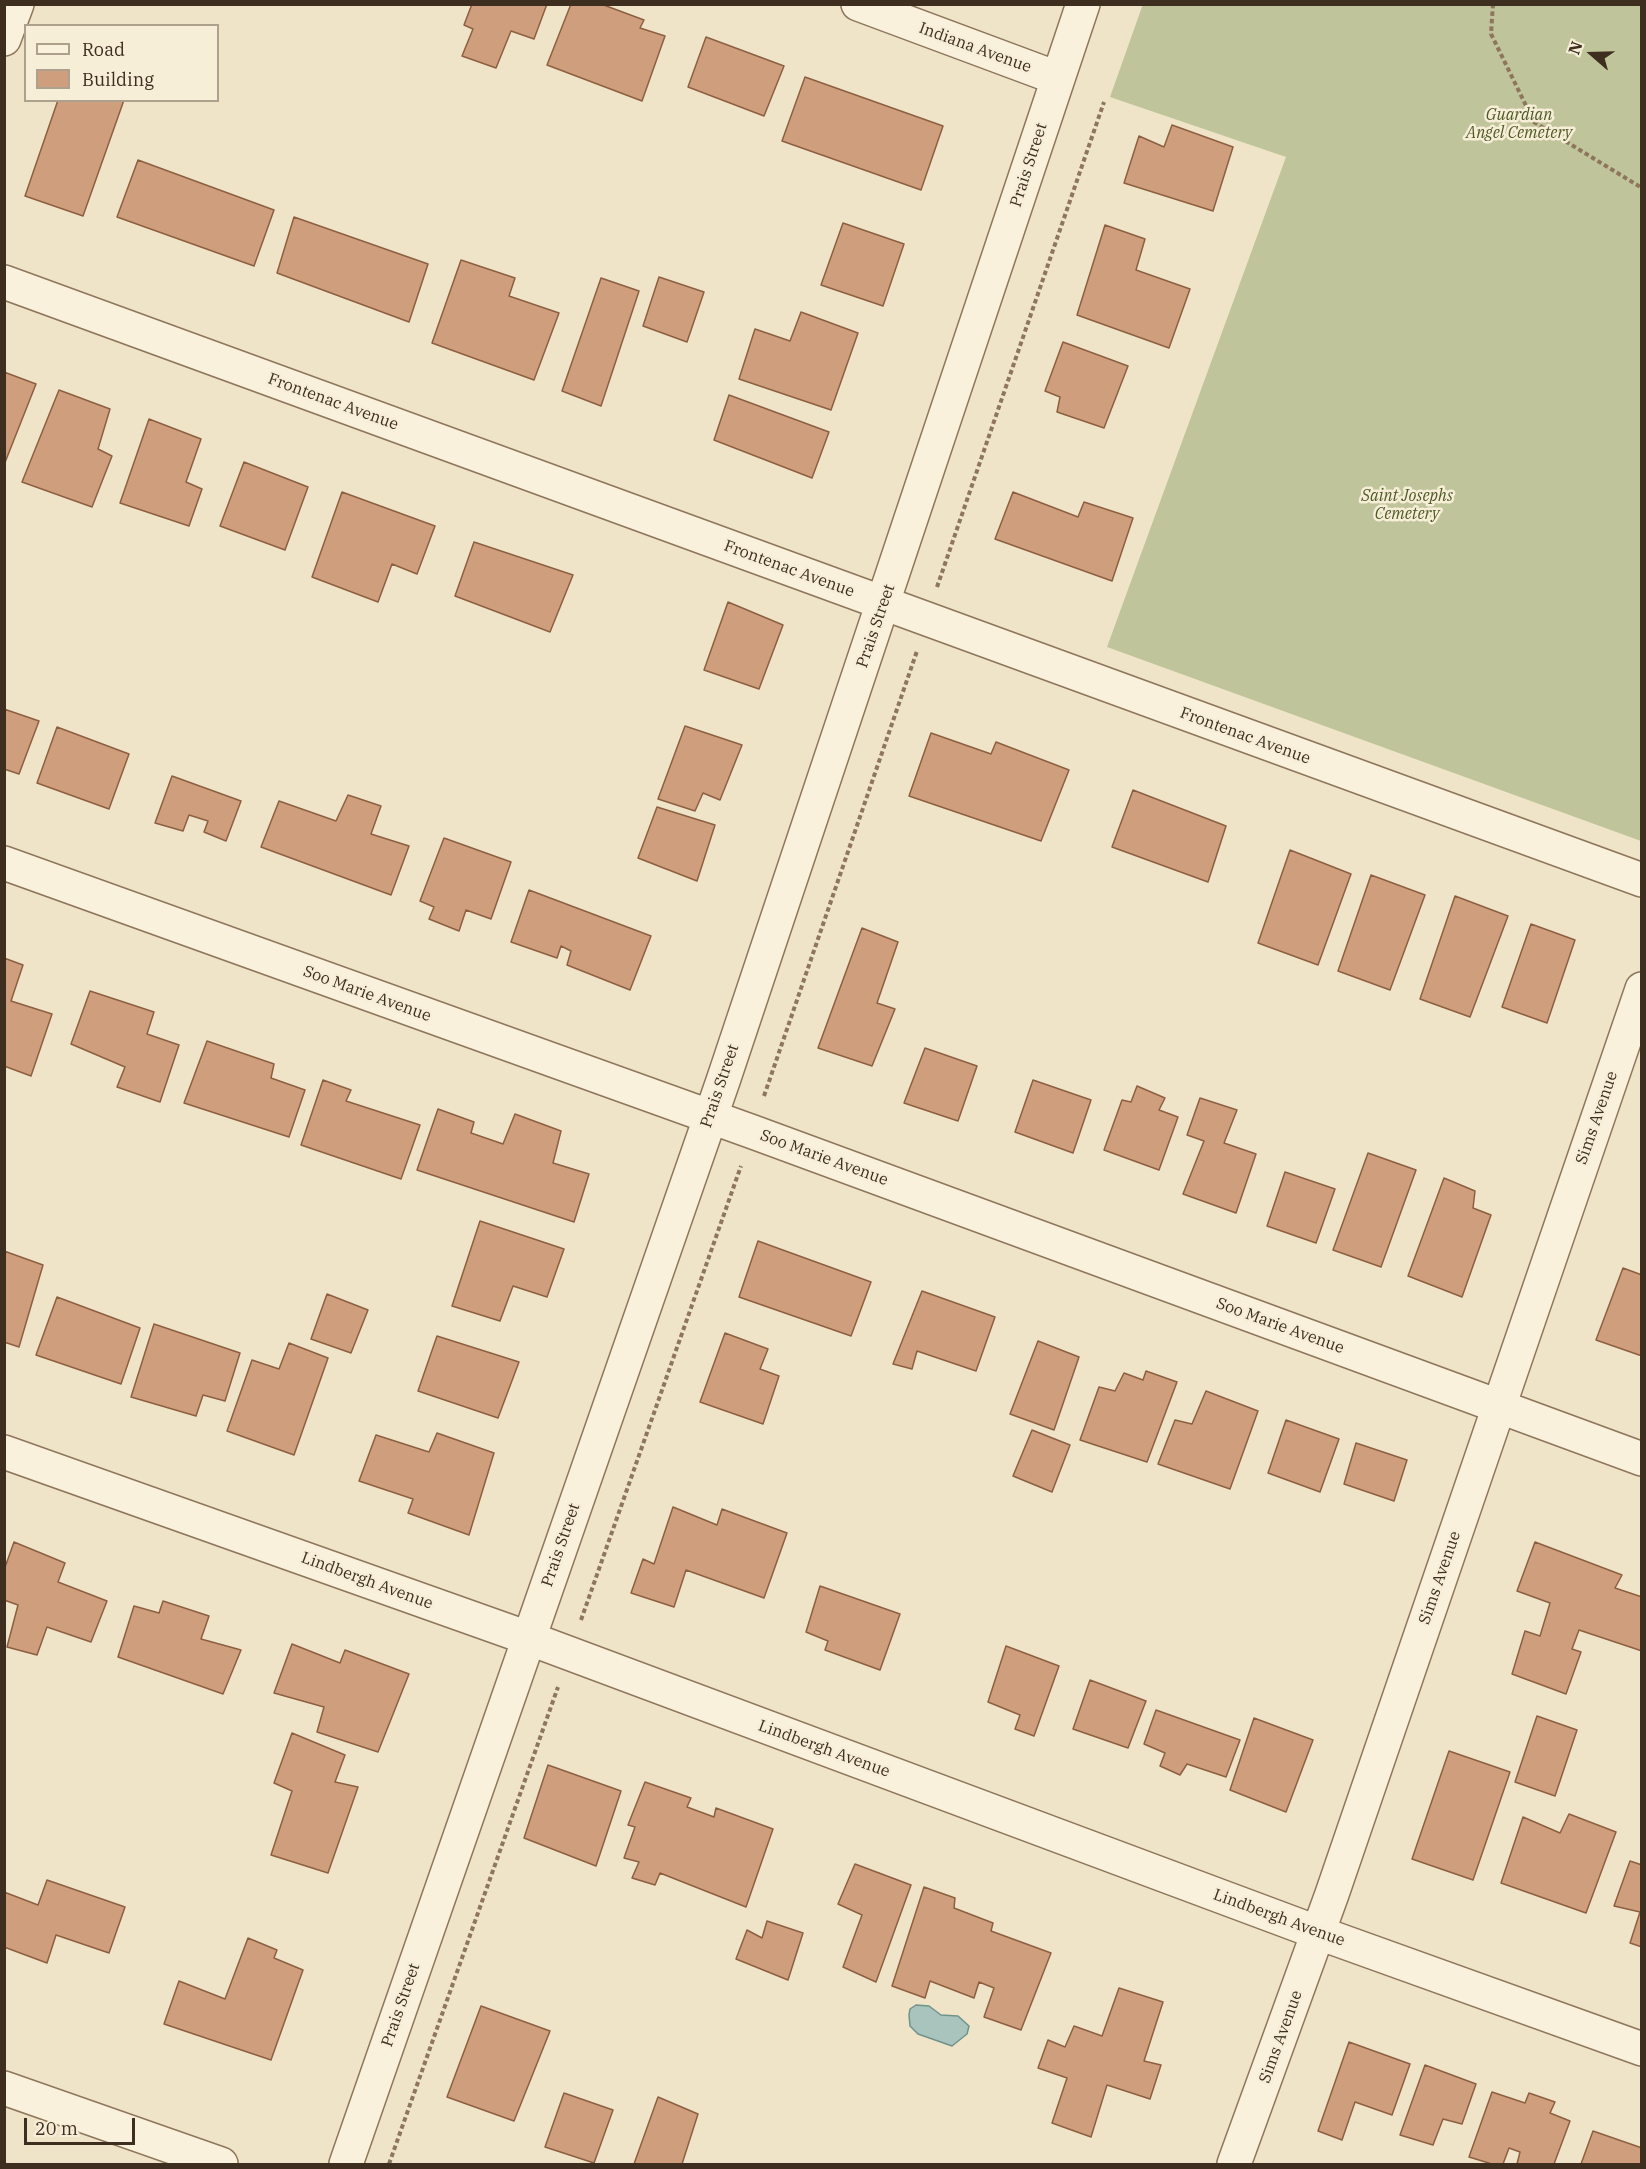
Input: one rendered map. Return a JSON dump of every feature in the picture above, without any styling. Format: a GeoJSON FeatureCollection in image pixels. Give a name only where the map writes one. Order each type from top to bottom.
{"type":"FeatureCollection","features":[{"type":"Feature","properties":{"kind":"street"},"geometry":{"type":"LineString","coordinates":[[4,39],[17,4]]}},
{"type":"Feature","properties":{"kind":"street","name":"Indiana Avenue"},"geometry":{"type":"LineString","coordinates":[[858,4],[1057,78]]}},
{"type":"Feature","properties":{"kind":"street","name":"Prais Street"},"geometry":{"type":"LineString","coordinates":[[346,2164],[723,1081],[1083,4]]}},
{"type":"Feature","properties":{"kind":"street","name":"Frontenac Avenue"},"geometry":{"type":"LineString","coordinates":[[4,282],[1641,880]]}},
{"type":"Feature","properties":{"kind":"street","name":"Soo Marie Avenue"},"geometry":{"type":"LineString","coordinates":[[4,864],[753,1132],[1641,1459]]}},
{"type":"Feature","properties":{"kind":"street","name":"Sims Avenue"},"geometry":{"type":"LineString","coordinates":[[1234,2164],[1319,1933],[1641,989]]}},
{"type":"Feature","properties":{"kind":"street","name":"Lindbergh Avenue"},"geometry":{"type":"LineString","coordinates":[[4,1452],[528,1638],[1319,1933],[1641,2049]]}},
{"type":"Feature","properties":{"kind":"street"},"geometry":{"type":"LineString","coordinates":[[4,2088],[221,2164]]}},
{"type":"Feature","properties":{"kind":"path"},"geometry":{"type":"LineString","coordinates":[[1493,4],[1491,34],[1534,122],[1641,188]]}},
{"type":"Feature","properties":{"kind":"path"},"geometry":{"type":"LineString","coordinates":[[389,2164],[753,1132],[764,1096],[723,1081]]}},
{"type":"Feature","properties":{"kind":"green space","name":"Saint Josephs Cemetery"},"geometry":{"type":"Polygon","coordinates":[[[1143,4],[1641,5],[1641,841],[1107,647],[1286,157],[1110,97],[1143,4]]]}},
{"type":"Feature","properties":{"kind":"water"},"geometry":{"type":"Polygon","coordinates":[[[916,2005],[929,2006],[941,2015],[958,2016],[969,2026],[967,2034],[952,2046],[918,2034],[910,2026],[909,2015],[910,2009],[916,2005]]]}},
{"type":"Feature","properties":{"kind":"building"},"geometry":{"type":"Polygon","coordinates":[[[472,4],[547,4],[534,39],[511,31],[496,68],[462,56],[473,29],[464,25],[472,4]]]}},
{"type":"Feature","properties":{"kind":"building"},"geometry":{"type":"Polygon","coordinates":[[[571,4],[601,4],[644,20],[640,28],[665,36],[642,101],[547,65],[571,4]]]}},
{"type":"Feature","properties":{"kind":"building"},"geometry":{"type":"Polygon","coordinates":[[[706,37],[784,66],[764,116],[688,87],[706,37]]]}},
{"type":"Feature","properties":{"kind":"building"},"geometry":{"type":"Polygon","coordinates":[[[805,77],[943,126],[921,190],[782,141],[805,77]]]}},
{"type":"Feature","properties":{"kind":"building"},"geometry":{"type":"Polygon","coordinates":[[[57,102],[123,102],[83,216],[25,196],[57,102]]]}},
{"type":"Feature","properties":{"kind":"building"},"geometry":{"type":"Polygon","coordinates":[[[1172,125],[1233,147],[1213,211],[1124,183],[1139,136],[1164,147],[1172,125]]]}},
{"type":"Feature","properties":{"kind":"building"},"geometry":{"type":"Polygon","coordinates":[[[138,160],[274,210],[254,266],[117,217],[138,160]]]}},
{"type":"Feature","properties":{"kind":"building"},"geometry":{"type":"Polygon","coordinates":[[[294,217],[428,264],[409,322],[277,273],[294,217]]]}},
{"type":"Feature","properties":{"kind":"building"},"geometry":{"type":"Polygon","coordinates":[[[843,223],[904,244],[883,306],[821,285],[843,223]]]}},
{"type":"Feature","properties":{"kind":"building"},"geometry":{"type":"Polygon","coordinates":[[[1105,225],[1145,239],[1136,270],[1190,289],[1169,348],[1077,315],[1105,225]]]}},
{"type":"Feature","properties":{"kind":"building"},"geometry":{"type":"Polygon","coordinates":[[[461,260],[515,278],[509,296],[559,313],[534,380],[432,343],[461,260]]]}},
{"type":"Feature","properties":{"kind":"building"},"geometry":{"type":"Polygon","coordinates":[[[659,277],[704,292],[687,342],[643,326],[659,277]]]}},
{"type":"Feature","properties":{"kind":"building"},"geometry":{"type":"Polygon","coordinates":[[[601,278],[639,291],[601,406],[562,391],[601,278]]]}},
{"type":"Feature","properties":{"kind":"building"},"geometry":{"type":"Polygon","coordinates":[[[801,312],[858,333],[831,410],[739,379],[755,329],[790,341],[801,312]]]}},
{"type":"Feature","properties":{"kind":"building"},"geometry":{"type":"Polygon","coordinates":[[[1063,342],[1128,366],[1104,428],[1057,412],[1060,397],[1045,391],[1063,342]]]}},
{"type":"Feature","properties":{"kind":"building"},"geometry":{"type":"Polygon","coordinates":[[[4,372],[36,384],[4,465],[4,372]]]}},
{"type":"Feature","properties":{"kind":"building"},"geometry":{"type":"Polygon","coordinates":[[[59,390],[110,409],[98,449],[112,456],[92,507],[22,482],[59,390]]]}},
{"type":"Feature","properties":{"kind":"building"},"geometry":{"type":"Polygon","coordinates":[[[729,395],[829,432],[812,478],[714,440],[729,395]]]}},
{"type":"Feature","properties":{"kind":"building"},"geometry":{"type":"Polygon","coordinates":[[[149,419],[201,439],[186,482],[202,489],[189,526],[120,503],[149,419]]]}},
{"type":"Feature","properties":{"kind":"building"},"geometry":{"type":"Polygon","coordinates":[[[244,462],[308,487],[285,550],[220,526],[244,462]]]}},
{"type":"Feature","properties":{"kind":"building"},"geometry":{"type":"Polygon","coordinates":[[[342,492],[435,526],[417,574],[392,564],[378,602],[312,577],[342,492]]]}},
{"type":"Feature","properties":{"kind":"building"},"geometry":{"type":"Polygon","coordinates":[[[1013,492],[1078,517],[1084,502],[1133,518],[1112,581],[995,539],[1013,492]]]}},
{"type":"Feature","properties":{"kind":"building"},"geometry":{"type":"Polygon","coordinates":[[[474,542],[573,575],[550,632],[455,596],[474,542]]]}},
{"type":"Feature","properties":{"kind":"building"},"geometry":{"type":"Polygon","coordinates":[[[728,602],[783,625],[759,689],[704,670],[728,602]]]}},
{"type":"Feature","properties":{"kind":"building"},"geometry":{"type":"Polygon","coordinates":[[[4,709],[39,721],[19,774],[4,769],[4,709]]]}},
{"type":"Feature","properties":{"kind":"building"},"geometry":{"type":"Polygon","coordinates":[[[685,726],[742,745],[720,800],[703,793],[695,811],[658,799],[685,726]]]}},
{"type":"Feature","properties":{"kind":"building"},"geometry":{"type":"Polygon","coordinates":[[[57,727],[129,754],[109,809],[37,783],[57,727]]]}},
{"type":"Feature","properties":{"kind":"building"},"geometry":{"type":"Polygon","coordinates":[[[931,733],[991,754],[996,742],[1069,770],[1041,841],[909,796],[931,733]]]}},
{"type":"Feature","properties":{"kind":"building"},"geometry":{"type":"Polygon","coordinates":[[[172,776],[241,801],[226,841],[204,832],[208,821],[189,815],[183,831],[155,823],[172,776]]]}},
{"type":"Feature","properties":{"kind":"building"},"geometry":{"type":"Polygon","coordinates":[[[1133,790],[1226,826],[1208,882],[1112,847],[1133,790]]]}},
{"type":"Feature","properties":{"kind":"building"},"geometry":{"type":"Polygon","coordinates":[[[348,795],[381,806],[371,834],[409,846],[391,895],[261,847],[279,801],[336,821],[348,795]]]}},
{"type":"Feature","properties":{"kind":"building"},"geometry":{"type":"Polygon","coordinates":[[[657,807],[715,825],[697,881],[638,858],[657,807]]]}},
{"type":"Feature","properties":{"kind":"building"},"geometry":{"type":"Polygon","coordinates":[[[444,838],[511,862],[491,919],[466,910],[459,931],[429,919],[434,907],[420,901],[444,838]]]}},
{"type":"Feature","properties":{"kind":"building"},"geometry":{"type":"Polygon","coordinates":[[[1290,850],[1351,874],[1318,965],[1258,943],[1290,850]]]}},
{"type":"Feature","properties":{"kind":"building"},"geometry":{"type":"Polygon","coordinates":[[[1371,875],[1425,895],[1390,990],[1338,971],[1371,875]]]}},
{"type":"Feature","properties":{"kind":"building"},"geometry":{"type":"Polygon","coordinates":[[[529,890],[651,936],[630,990],[567,965],[571,951],[561,946],[557,958],[511,942],[529,890]]]}},
{"type":"Feature","properties":{"kind":"building"},"geometry":{"type":"Polygon","coordinates":[[[1455,896],[1508,916],[1470,1017],[1420,999],[1455,896]]]}},
{"type":"Feature","properties":{"kind":"building"},"geometry":{"type":"Polygon","coordinates":[[[1531,924],[1575,940],[1547,1023],[1502,1007],[1531,924]]]}},
{"type":"Feature","properties":{"kind":"building"},"geometry":{"type":"Polygon","coordinates":[[[862,928],[898,942],[877,1003],[895,1009],[872,1066],[818,1048],[862,928]]]}},
{"type":"Feature","properties":{"kind":"building"},"geometry":{"type":"Polygon","coordinates":[[[4,958],[23,965],[11,1001],[52,1014],[31,1076],[4,1066],[4,958]]]}},
{"type":"Feature","properties":{"kind":"building"},"geometry":{"type":"Polygon","coordinates":[[[90,991],[154,1012],[147,1034],[179,1045],[160,1102],[117,1087],[125,1067],[71,1044],[90,991]]]}},
{"type":"Feature","properties":{"kind":"building"},"geometry":{"type":"Polygon","coordinates":[[[207,1041],[274,1064],[271,1078],[305,1090],[289,1137],[184,1103],[207,1041]]]}},
{"type":"Feature","properties":{"kind":"building"},"geometry":{"type":"Polygon","coordinates":[[[925,1048],[977,1066],[958,1121],[904,1103],[925,1048]]]}},
{"type":"Feature","properties":{"kind":"building"},"geometry":{"type":"Polygon","coordinates":[[[323,1080],[351,1090],[346,1101],[420,1125],[401,1179],[301,1145],[323,1080]]]}},
{"type":"Feature","properties":{"kind":"building"},"geometry":{"type":"Polygon","coordinates":[[[1033,1080],[1091,1100],[1073,1153],[1015,1132],[1033,1080]]]}},
{"type":"Feature","properties":{"kind":"building"},"geometry":{"type":"Polygon","coordinates":[[[1137,1086],[1165,1098],[1159,1110],[1178,1117],[1159,1170],[1104,1150],[1122,1100],[1131,1102],[1137,1086]]]}},
{"type":"Feature","properties":{"kind":"building"},"geometry":{"type":"Polygon","coordinates":[[[1200,1098],[1237,1110],[1224,1143],[1256,1154],[1236,1213],[1183,1194],[1204,1141],[1187,1135],[1200,1098]]]}},
{"type":"Feature","properties":{"kind":"building"},"geometry":{"type":"Polygon","coordinates":[[[438,1109],[474,1122],[471,1133],[503,1144],[515,1114],[561,1131],[553,1163],[589,1174],[574,1222],[417,1170],[438,1109]]]}},
{"type":"Feature","properties":{"kind":"building"},"geometry":{"type":"Polygon","coordinates":[[[1368,1153],[1416,1170],[1381,1267],[1333,1250],[1368,1153]]]}},
{"type":"Feature","properties":{"kind":"building"},"geometry":{"type":"Polygon","coordinates":[[[1285,1172],[1335,1189],[1316,1243],[1267,1226],[1285,1172]]]}},
{"type":"Feature","properties":{"kind":"building"},"geometry":{"type":"Polygon","coordinates":[[[1444,1178],[1475,1191],[1473,1208],[1491,1215],[1462,1297],[1408,1276],[1444,1178]]]}},
{"type":"Feature","properties":{"kind":"building"},"geometry":{"type":"Polygon","coordinates":[[[480,1221],[564,1249],[547,1297],[513,1286],[500,1321],[452,1306],[480,1221]]]}},
{"type":"Feature","properties":{"kind":"building"},"geometry":{"type":"Polygon","coordinates":[[[758,1241],[871,1282],[851,1336],[739,1297],[758,1241]]]}},
{"type":"Feature","properties":{"kind":"building"},"geometry":{"type":"Polygon","coordinates":[[[4,1251],[43,1265],[19,1347],[4,1342],[4,1251]]]}},
{"type":"Feature","properties":{"kind":"building"},"geometry":{"type":"Polygon","coordinates":[[[1623,1268],[1642,1275],[1642,1356],[1596,1340],[1623,1268]]]}},
{"type":"Feature","properties":{"kind":"building"},"geometry":{"type":"Polygon","coordinates":[[[922,1291],[995,1317],[976,1371],[917,1351],[912,1369],[893,1364],[922,1291]]]}},
{"type":"Feature","properties":{"kind":"building"},"geometry":{"type":"Polygon","coordinates":[[[327,1294],[368,1310],[351,1353],[311,1339],[327,1294]]]}},
{"type":"Feature","properties":{"kind":"building"},"geometry":{"type":"Polygon","coordinates":[[[57,1297],[140,1328],[121,1384],[36,1355],[57,1297]]]}},
{"type":"Feature","properties":{"kind":"building"},"geometry":{"type":"Polygon","coordinates":[[[154,1324],[240,1353],[225,1401],[203,1395],[196,1416],[131,1397],[154,1324]]]}},
{"type":"Feature","properties":{"kind":"building"},"geometry":{"type":"Polygon","coordinates":[[[725,1333],[768,1349],[760,1369],[779,1376],[763,1424],[700,1402],[725,1333]]]}},
{"type":"Feature","properties":{"kind":"building"},"geometry":{"type":"Polygon","coordinates":[[[437,1336],[519,1362],[498,1418],[418,1391],[437,1336]]]}},
{"type":"Feature","properties":{"kind":"building"},"geometry":{"type":"Polygon","coordinates":[[[1038,1341],[1079,1357],[1054,1430],[1010,1414],[1038,1341]]]}},
{"type":"Feature","properties":{"kind":"building"},"geometry":{"type":"Polygon","coordinates":[[[289,1343],[328,1358],[294,1455],[227,1431],[252,1360],[279,1369],[289,1343]]]}},
{"type":"Feature","properties":{"kind":"building"},"geometry":{"type":"Polygon","coordinates":[[[1146,1371],[1177,1382],[1147,1462],[1080,1440],[1099,1387],[1115,1391],[1124,1373],[1143,1380],[1146,1371]]]}},
{"type":"Feature","properties":{"kind":"building"},"geometry":{"type":"Polygon","coordinates":[[[1206,1391],[1258,1411],[1230,1489],[1158,1464],[1175,1420],[1192,1424],[1206,1391]]]}},
{"type":"Feature","properties":{"kind":"building"},"geometry":{"type":"Polygon","coordinates":[[[1286,1420],[1339,1439],[1320,1492],[1268,1473],[1286,1420]]]}},
{"type":"Feature","properties":{"kind":"building"},"geometry":{"type":"Polygon","coordinates":[[[1032,1430],[1070,1445],[1052,1492],[1013,1476],[1032,1430]]]}},
{"type":"Feature","properties":{"kind":"building"},"geometry":{"type":"Polygon","coordinates":[[[437,1433],[494,1453],[469,1535],[408,1513],[413,1499],[359,1481],[376,1435],[429,1452],[437,1433]]]}},
{"type":"Feature","properties":{"kind":"building"},"geometry":{"type":"Polygon","coordinates":[[[1356,1443],[1407,1460],[1394,1501],[1344,1484],[1356,1443]]]}},
{"type":"Feature","properties":{"kind":"building"},"geometry":{"type":"Polygon","coordinates":[[[673,1507],[717,1525],[722,1509],[787,1533],[764,1598],[686,1570],[674,1607],[631,1593],[643,1559],[654,1564],[673,1507]]]}},
{"type":"Feature","properties":{"kind":"building"},"geometry":{"type":"Polygon","coordinates":[[[14,1542],[65,1563],[58,1582],[107,1601],[91,1642],[47,1627],[37,1655],[7,1647],[18,1605],[4,1600],[4,1570],[14,1542]]]}},
{"type":"Feature","properties":{"kind":"building"},"geometry":{"type":"Polygon","coordinates":[[[1535,1542],[1622,1575],[1615,1588],[1642,1597],[1642,1651],[1579,1630],[1572,1649],[1581,1652],[1566,1694],[1512,1674],[1525,1631],[1540,1636],[1550,1603],[1517,1591],[1535,1542]]]}},
{"type":"Feature","properties":{"kind":"building"},"geometry":{"type":"Polygon","coordinates":[[[820,1586],[900,1614],[880,1670],[825,1650],[828,1641],[806,1632],[820,1586]]]}},
{"type":"Feature","properties":{"kind":"building"},"geometry":{"type":"Polygon","coordinates":[[[163,1601],[209,1616],[201,1639],[241,1650],[223,1694],[118,1657],[134,1606],[159,1613],[163,1601]]]}},
{"type":"Feature","properties":{"kind":"building"},"geometry":{"type":"Polygon","coordinates":[[[292,1644],[340,1663],[345,1650],[409,1674],[378,1752],[317,1732],[324,1707],[274,1693],[292,1644]]]}},
{"type":"Feature","properties":{"kind":"building"},"geometry":{"type":"Polygon","coordinates":[[[1006,1646],[1059,1666],[1034,1736],[1015,1729],[1020,1715],[988,1702],[1006,1646]]]}},
{"type":"Feature","properties":{"kind":"building"},"geometry":{"type":"Polygon","coordinates":[[[1090,1680],[1146,1701],[1128,1748],[1073,1729],[1090,1680]]]}},
{"type":"Feature","properties":{"kind":"building"},"geometry":{"type":"Polygon","coordinates":[[[1156,1710],[1240,1740],[1226,1777],[1187,1764],[1180,1775],[1160,1766],[1165,1753],[1144,1744],[1156,1710]]]}},
{"type":"Feature","properties":{"kind":"building"},"geometry":{"type":"Polygon","coordinates":[[[1537,1716],[1577,1730],[1555,1796],[1515,1782],[1537,1716]]]}},
{"type":"Feature","properties":{"kind":"building"},"geometry":{"type":"Polygon","coordinates":[[[1254,1718],[1313,1740],[1286,1812],[1230,1790],[1254,1718]]]}},
{"type":"Feature","properties":{"kind":"building"},"geometry":{"type":"Polygon","coordinates":[[[292,1733],[345,1755],[335,1782],[358,1787],[328,1873],[271,1855],[292,1791],[274,1783],[292,1733]]]}},
{"type":"Feature","properties":{"kind":"building"},"geometry":{"type":"Polygon","coordinates":[[[1449,1751],[1510,1772],[1473,1880],[1412,1859],[1449,1751]]]}},
{"type":"Feature","properties":{"kind":"building"},"geometry":{"type":"Polygon","coordinates":[[[548,1765],[621,1791],[596,1866],[524,1838],[548,1765]]]}},
{"type":"Feature","properties":{"kind":"building"},"geometry":{"type":"Polygon","coordinates":[[[645,1782],[691,1798],[687,1807],[714,1817],[716,1808],[773,1829],[746,1907],[660,1873],[655,1885],[632,1878],[639,1862],[624,1858],[635,1827],[628,1825],[645,1782]]]}},
{"type":"Feature","properties":{"kind":"building"},"geometry":{"type":"Polygon","coordinates":[[[1569,1814],[1616,1832],[1586,1913],[1501,1883],[1523,1817],[1560,1833],[1569,1814]]]}},
{"type":"Feature","properties":{"kind":"building"},"geometry":{"type":"Polygon","coordinates":[[[1630,1861],[1642,1865],[1642,1947],[1630,1943],[1640,1912],[1614,1906],[1630,1861]]]}},
{"type":"Feature","properties":{"kind":"building"},"geometry":{"type":"Polygon","coordinates":[[[855,1864],[911,1885],[876,1982],[843,1967],[862,1915],[838,1904],[855,1864]]]}},
{"type":"Feature","properties":{"kind":"building"},"geometry":{"type":"Polygon","coordinates":[[[47,1880],[125,1907],[109,1953],[56,1935],[47,1963],[4,1947],[4,1892],[38,1905],[47,1880]]]}},
{"type":"Feature","properties":{"kind":"building"},"geometry":{"type":"Polygon","coordinates":[[[924,1887],[955,1898],[954,1908],[993,1923],[991,1931],[1051,1953],[1021,2030],[984,2017],[994,1988],[979,1982],[974,1998],[930,1981],[925,1998],[892,1986],[924,1887]]]}},
{"type":"Feature","properties":{"kind":"building"},"geometry":{"type":"Polygon","coordinates":[[[767,1921],[803,1933],[788,1980],[736,1959],[747,1930],[762,1938],[767,1921]]]}},
{"type":"Feature","properties":{"kind":"building"},"geometry":{"type":"Polygon","coordinates":[[[248,1938],[277,1950],[274,1958],[303,1970],[271,2060],[164,2024],[179,1981],[225,1999],[248,1938]]]}},
{"type":"Feature","properties":{"kind":"building"},"geometry":{"type":"Polygon","coordinates":[[[1119,1988],[1163,2002],[1144,2061],[1161,2065],[1150,2099],[1107,2085],[1091,2137],[1052,2123],[1067,2078],[1038,2068],[1048,2040],[1065,2047],[1074,2026],[1102,2036],[1119,1988]]]}},
{"type":"Feature","properties":{"kind":"building"},"geometry":{"type":"Polygon","coordinates":[[[481,2006],[550,2031],[514,2121],[447,2097],[481,2006]]]}},
{"type":"Feature","properties":{"kind":"building"},"geometry":{"type":"Polygon","coordinates":[[[1349,2042],[1410,2064],[1392,2115],[1355,2102],[1342,2140],[1318,2131],[1349,2042]]]}},
{"type":"Feature","properties":{"kind":"building"},"geometry":{"type":"Polygon","coordinates":[[[1425,2065],[1476,2084],[1462,2124],[1443,2119],[1433,2145],[1400,2135],[1425,2065]]]}},
{"type":"Feature","properties":{"kind":"building"},"geometry":{"type":"Polygon","coordinates":[[[1492,2092],[1525,2103],[1529,2093],[1555,2102],[1550,2113],[1570,2121],[1554,2164],[1517,2164],[1520,2152],[1509,2148],[1503,2164],[1492,2164],[1469,2157],[1492,2092]]]}},
{"type":"Feature","properties":{"kind":"building"},"geometry":{"type":"Polygon","coordinates":[[[564,2093],[613,2110],[594,2163],[545,2147],[564,2093]]]}},
{"type":"Feature","properties":{"kind":"building"},"geometry":{"type":"Polygon","coordinates":[[[658,2097],[698,2114],[682,2164],[634,2164],[658,2097]]]}},
{"type":"Feature","properties":{"kind":"building"},"geometry":{"type":"Polygon","coordinates":[[[1593,2131],[1642,2148],[1642,2164],[1581,2164],[1593,2131]]]}},
{"type":"Feature","properties":{"kind":"park label","name":"Guardian Angel Cemetery"},"geometry":{"type":"Point","coordinates":[1519,124]}}]}
